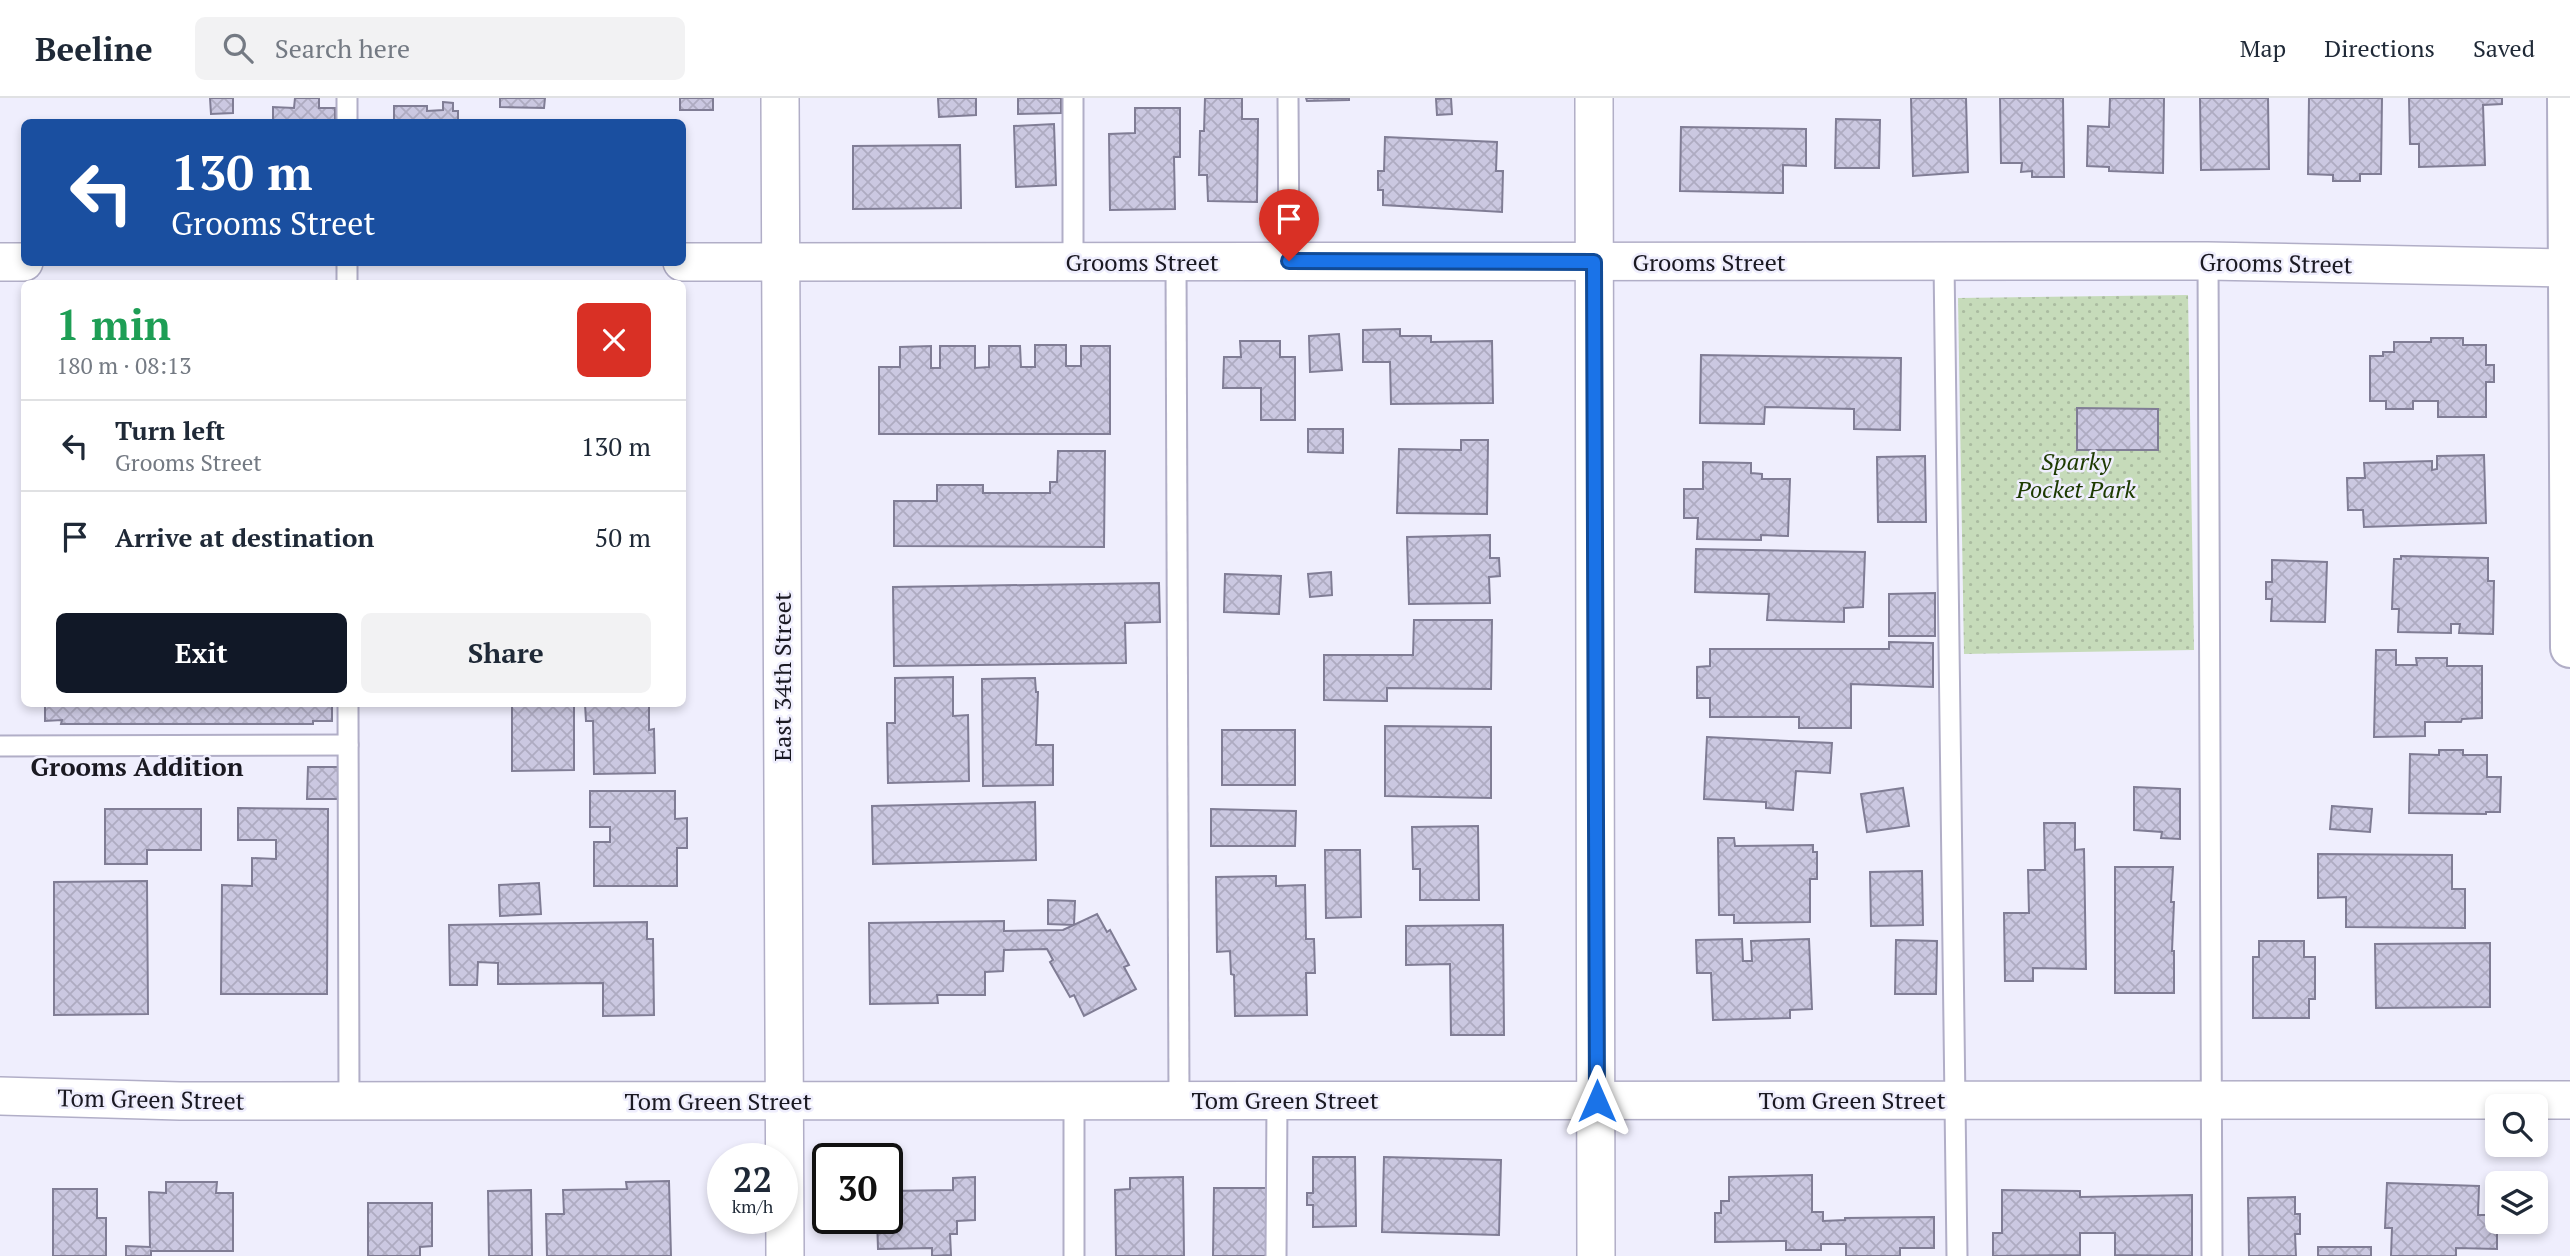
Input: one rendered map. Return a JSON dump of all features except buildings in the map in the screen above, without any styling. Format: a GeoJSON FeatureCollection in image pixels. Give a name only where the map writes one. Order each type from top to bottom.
{"type":"FeatureCollection","features":[{"type":"Feature","properties":{"kind":"street","name":"East 34th Street"},"geometry":{"type":"LineString","coordinates":[[780,98],[785,1256]]}},
{"type":"Feature","properties":{"kind":"street"},"geometry":{"type":"LineString","coordinates":[[1594,98],[1596,1256]]}},
{"type":"Feature","properties":{"kind":"street"},"geometry":{"type":"LineString","coordinates":[[2567,98],[2570,648]]}},
{"type":"Feature","properties":{"kind":"street","name":"Grooms Street"},"geometry":{"type":"LineString","coordinates":[[686,262],[2208,261],[2567,268]]}},
{"type":"Feature","properties":{"kind":"street"},"geometry":{"type":"LineString","coordinates":[[0,262],[21,262]]}},
{"type":"Feature","properties":{"kind":"street","name":"Tom Green Street"},"geometry":{"type":"LineString","coordinates":[[0,1096],[180,1101],[2570,1100]]}},
{"type":"Feature","properties":{"kind":"lane"},"geometry":{"type":"LineString","coordinates":[[347,98],[347,119]]}},
{"type":"Feature","properties":{"kind":"lane"},"geometry":{"type":"LineString","coordinates":[[1073,98],[1073,262]]}},
{"type":"Feature","properties":{"kind":"lane"},"geometry":{"type":"LineString","coordinates":[[1288,98],[1289,261]]}},
{"type":"Feature","properties":{"kind":"lane"},"geometry":{"type":"LineString","coordinates":[[1944,261],[1957,1256]]}},
{"type":"Feature","properties":{"kind":"lane"},"geometry":{"type":"LineString","coordinates":[[2208,261],[2212,1256]]}},
{"type":"Feature","properties":{"kind":"lane"},"geometry":{"type":"LineString","coordinates":[[1176,262],[1179,1100]]}},
{"type":"Feature","properties":{"kind":"lane"},"geometry":{"type":"LineString","coordinates":[[348,707],[349,1101]]}},
{"type":"Feature","properties":{"kind":"lane"},"geometry":{"type":"LineString","coordinates":[[0,746],[348,746]]}},
{"type":"Feature","properties":{"kind":"lane"},"geometry":{"type":"LineString","coordinates":[[1074,1100],[1074,1256]]}},
{"type":"Feature","properties":{"kind":"lane"},"geometry":{"type":"LineString","coordinates":[[1276,1256],[1277,1101]]}},
{"type":"Feature","properties":{"kind":"green space","name":"Sparky Pocket Park"},"geometry":{"type":"Polygon","coordinates":[[[2188,295],[2194,650],[1964,654],[1958,298],[2188,295]]]}},
{"type":"Feature","properties":{"kind":"district","name":"Grooms Addition"},"geometry":{"type":"Point","coordinates":[137,766]}},
{"type":"Feature","properties":{"kind":"route"},"geometry":{"type":"LineString","coordinates":[[1289,261],[1594,262],[1597,1101]]}}]}
